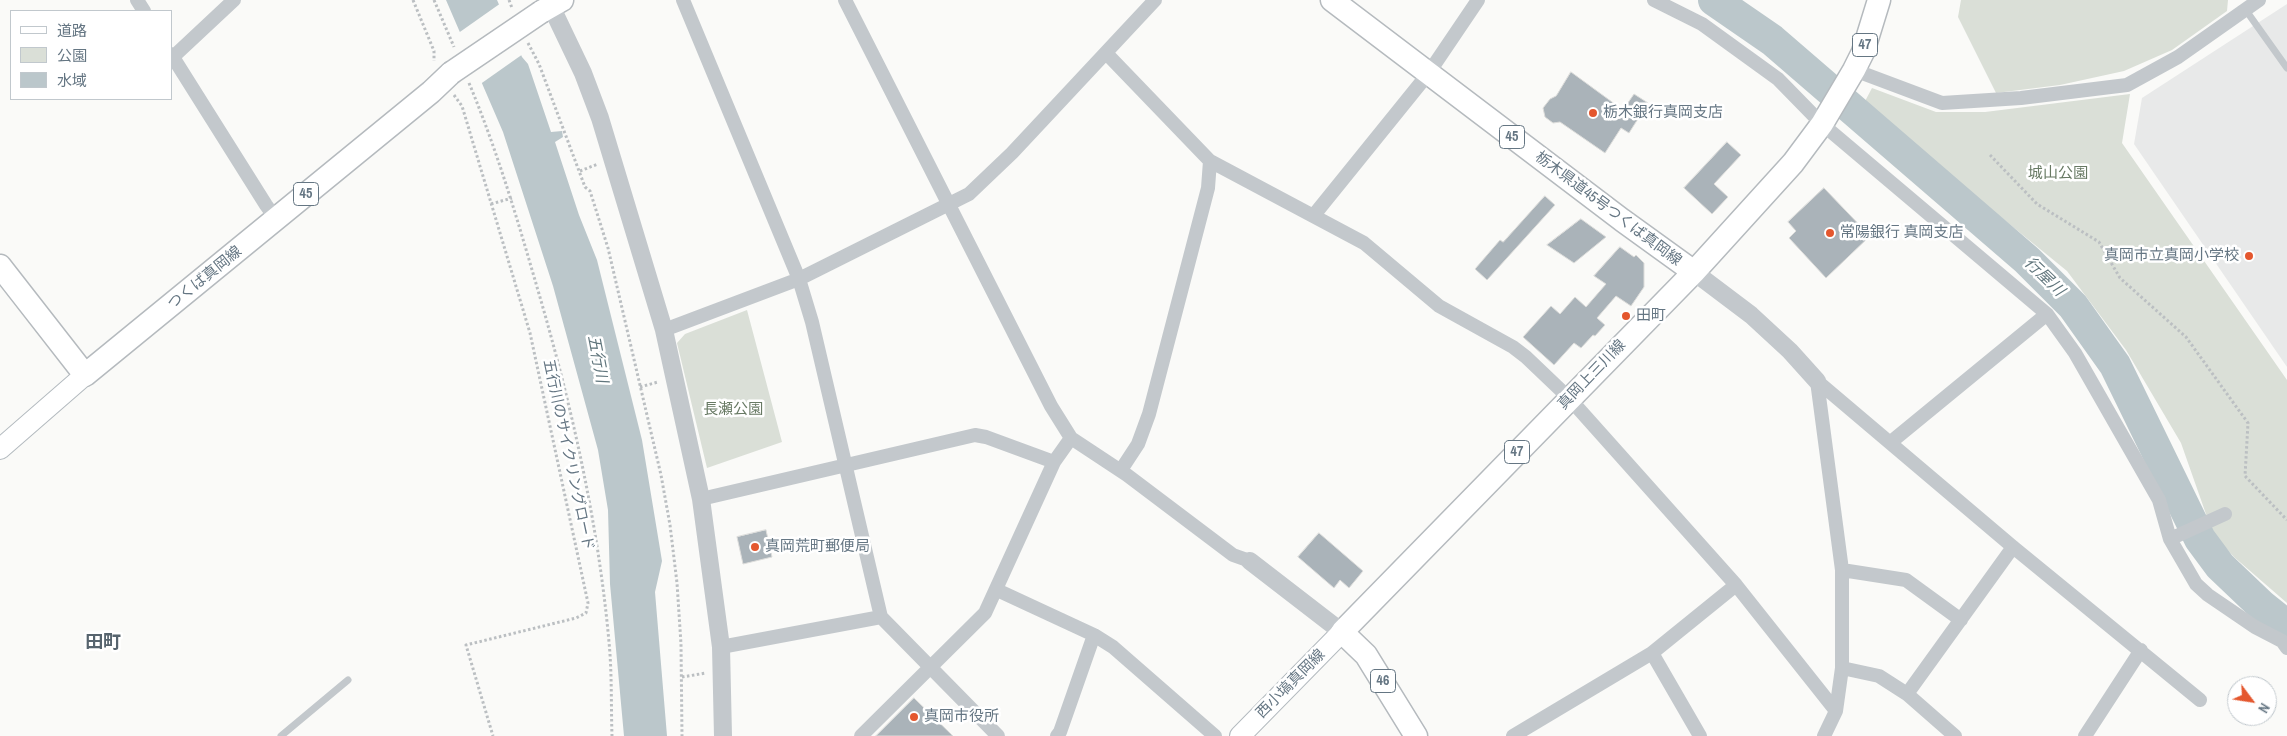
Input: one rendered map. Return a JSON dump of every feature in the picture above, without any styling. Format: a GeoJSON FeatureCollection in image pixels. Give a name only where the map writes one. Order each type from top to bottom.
{"type":"FeatureCollection","features":[{"type":"Feature","properties":{"kind":"main road","name":"栃木県道45号つくば真岡線"},"geometry":{"type":"LineString","coordinates":[[1332,0],[1694,272]]}},
{"type":"Feature","properties":{"kind":"main road","name":"真岡上三川線"},"geometry":{"type":"LineString","coordinates":[[1342,632],[1694,272],[1778,180],[1826,119],[1850,79],[1880,0]]}},
{"type":"Feature","properties":{"kind":"main road","name":"45"},"geometry":{"type":"LineString","coordinates":[[452,77],[550,5]]}},
{"type":"Feature","properties":{"kind":"main road","name":"つくば真岡線"},"geometry":{"type":"LineString","coordinates":[[85,376],[431,92],[452,77]]}},
{"type":"Feature","properties":{"kind":"main road"},"geometry":{"type":"LineString","coordinates":[[0,266],[85,376],[0,449]]}},
{"type":"Feature","properties":{"kind":"main road","name":"西小塙真岡線"},"geometry":{"type":"LineString","coordinates":[[1240,736],[1342,632]]}},
{"type":"Feature","properties":{"kind":"main road","name":"46"},"geometry":{"type":"LineString","coordinates":[[1342,632],[1366,655],[1416,736]]}},
{"type":"Feature","properties":{"kind":"street"},"geometry":{"type":"LineString","coordinates":[[234,0],[172,56],[276,219]]}},
{"type":"Feature","properties":{"kind":"street"},"geometry":{"type":"LineString","coordinates":[[683,0],[799,278],[812,322],[881,617],[998,736]]}},
{"type":"Feature","properties":{"kind":"street"},"geometry":{"type":"LineString","coordinates":[[845,0],[1051,406],[1071,438],[1121,470],[1234,555],[1250,561],[1342,632]]}},
{"type":"Feature","properties":{"kind":"street"},"geometry":{"type":"LineString","coordinates":[[664,330],[799,278],[969,194],[1012,153],[1156,0]]}},
{"type":"Feature","properties":{"kind":"street"},"geometry":{"type":"LineString","coordinates":[[1314,215],[1428,74],[1478,0]]}},
{"type":"Feature","properties":{"kind":"street"},"geometry":{"type":"LineString","coordinates":[[1654,0],[1702,24],[1778,79],[2047,314],[2075,353],[2159,500],[2170,539],[2196,584],[2208,595],[2255,627],[2282,641],[2287,648]]}},
{"type":"Feature","properties":{"kind":"street"},"geometry":{"type":"LineString","coordinates":[[1850,79],[1942,103],[2021,98],[2127,85],[2178,57],[2242,4],[2259,0]]}},
{"type":"Feature","properties":{"kind":"street"},"geometry":{"type":"LineString","coordinates":[[550,5],[584,73],[600,118],[664,330],[701,499],[721,646],[723,736]]}},
{"type":"Feature","properties":{"kind":"street"},"geometry":{"type":"LineString","coordinates":[[1106,53],[1210,161],[1364,243],[1439,306],[1513,347],[1570,398],[1736,585],[1836,711]]}},
{"type":"Feature","properties":{"kind":"street"},"geometry":{"type":"LineString","coordinates":[[1121,470],[1138,444],[1149,414],[1208,188],[1210,161]]}},
{"type":"Feature","properties":{"kind":"street"},"geometry":{"type":"LineString","coordinates":[[1694,272],[1751,315],[1790,351],[1817,381],[2013,547],[2200,700]]}},
{"type":"Feature","properties":{"kind":"street"},"geometry":{"type":"LineString","coordinates":[[1891,442],[2047,314]]}},
{"type":"Feature","properties":{"kind":"street"},"geometry":{"type":"LineString","coordinates":[[1817,381],[1842,570],[1842,668],[1836,711],[1824,736]]}},
{"type":"Feature","properties":{"kind":"street"},"geometry":{"type":"LineString","coordinates":[[701,499],[975,435],[986,437],[1054,462]]}},
{"type":"Feature","properties":{"kind":"street"},"geometry":{"type":"LineString","coordinates":[[861,736],[985,613],[1054,462],[1071,438]]}},
{"type":"Feature","properties":{"kind":"street"},"geometry":{"type":"LineString","coordinates":[[2170,539],[2225,514]]}},
{"type":"Feature","properties":{"kind":"street"},"geometry":{"type":"LineString","coordinates":[[1907,694],[2013,547]]}},
{"type":"Feature","properties":{"kind":"street"},"geometry":{"type":"LineString","coordinates":[[1842,570],[1906,580],[1961,620]]}},
{"type":"Feature","properties":{"kind":"street"},"geometry":{"type":"LineString","coordinates":[[1513,736],[1652,653],[1736,585]]}},
{"type":"Feature","properties":{"kind":"street"},"geometry":{"type":"LineString","coordinates":[[996,590],[1094,634],[1113,647],[1215,736]]}},
{"type":"Feature","properties":{"kind":"street"},"geometry":{"type":"LineString","coordinates":[[721,646],[881,617]]}},
{"type":"Feature","properties":{"kind":"street"},"geometry":{"type":"LineString","coordinates":[[1057,736],[1094,634]]}},
{"type":"Feature","properties":{"kind":"street"},"geometry":{"type":"LineString","coordinates":[[2085,736],[2141,650]]}},
{"type":"Feature","properties":{"kind":"street"},"geometry":{"type":"LineString","coordinates":[[1652,653],[1700,736]]}},
{"type":"Feature","properties":{"kind":"street"},"geometry":{"type":"LineString","coordinates":[[1842,668],[1879,676],[1907,694],[1955,736]]}},
{"type":"Feature","properties":{"kind":"lane"},"geometry":{"type":"LineString","coordinates":[[2242,4],[2287,68]]}},
{"type":"Feature","properties":{"kind":"lane"},"geometry":{"type":"LineString","coordinates":[[281,736],[348,680]]}},
{"type":"Feature","properties":{"kind":"path"},"geometry":{"type":"LineString","coordinates":[[413,0],[434,51],[486,124],[512,198],[556,350],[592,515],[609,644],[612,736]]}},
{"type":"Feature","properties":{"kind":"path"},"geometry":{"type":"LineString","coordinates":[[434,0],[456,51]]}},
{"type":"Feature","properties":{"kind":"path"},"geometry":{"type":"LineString","coordinates":[[509,0],[513,9]]}},
{"type":"Feature","properties":{"kind":"path"},"geometry":{"type":"LineString","coordinates":[[525,35],[539,64],[585,187],[590,191],[608,248],[661,476],[670,525],[677,583],[682,677],[682,736]]}},
{"type":"Feature","properties":{"kind":"path","name":"五行川のサイクリングロード"},"geometry":{"type":"LineString","coordinates":[[452,77],[530,333],[588,604],[586,613],[576,618],[466,645],[492,736]]}},
{"type":"Feature","properties":{"kind":"path"},"geometry":{"type":"LineString","coordinates":[[1990,155],[2037,204],[2099,242],[2120,278],[2186,336],[2248,424],[2245,476],[2287,520]]}},
{"type":"Feature","properties":{"kind":"path"},"geometry":{"type":"LineString","coordinates":[[580,171],[601,163]]}},
{"type":"Feature","properties":{"kind":"path"},"geometry":{"type":"LineString","coordinates":[[491,204],[512,198]]}},
{"type":"Feature","properties":{"kind":"path"},"geometry":{"type":"LineString","coordinates":[[640,387],[663,381]]}},
{"type":"Feature","properties":{"kind":"path"},"geometry":{"type":"LineString","coordinates":[[682,677],[708,673]]}},
{"type":"Feature","properties":{"kind":"shaded area","name":"真岡市立真岡小学校"},"geometry":{"type":"Polygon","coordinates":[[[2287,4],[2287,367],[2134,144],[2142,98],[2287,4]]]}},
{"type":"Feature","properties":{"kind":"green space"},"geometry":{"type":"Polygon","coordinates":[[[1961,0],[2228,0],[2227,11],[2172,50],[2124,71],[2060,85],[1996,93],[1958,17],[1961,0]]]}},
{"type":"Feature","properties":{"kind":"green space","name":"城山公園"},"geometry":{"type":"Polygon","coordinates":[[[1872,88],[1936,112],[1985,112],[2130,94],[2122,143],[2287,380],[2287,603],[2234,557],[2213,534],[2181,443],[2126,350],[2067,271],[1863,105],[1872,88]]]}},
{"type":"Feature","properties":{"kind":"green space","name":"長瀬公園"},"geometry":{"type":"Polygon","coordinates":[[[747,310],[782,442],[707,468],[677,343],[685,334],[747,310]]]}},
{"type":"Feature","properties":{"kind":"water","name":"五行川"},"geometry":{"type":"Polygon","coordinates":[[[446,0],[497,0],[522,57],[528,64],[551,132],[562,131],[563,137],[555,142],[579,215],[597,260],[642,440],[662,561],[655,592],[667,736],[624,736],[610,584],[608,510],[598,450],[553,286],[503,132],[446,0]]]}},
{"type":"Feature","properties":{"kind":"pier"},"geometry":{"type":"Polygon","coordinates":[[[501,3],[523,54],[479,85],[457,34],[501,3]]]}},
{"type":"Feature","properties":{"kind":"building","name":"栃木銀行真岡支店"},"geometry":{"type":"Polygon","coordinates":[[[1571,72],[1623,110],[1634,94],[1648,103],[1629,133],[1621,128],[1605,153],[1560,122],[1553,123],[1545,117],[1543,108],[1550,99],[1556,96],[1571,72]]]}},
{"type":"Feature","properties":{"kind":"building"},"geometry":{"type":"Polygon","coordinates":[[[1727,142],[1741,155],[1714,184],[1728,197],[1712,214],[1684,188],[1727,142]]]}},
{"type":"Feature","properties":{"kind":"building","name":"常陽銀行 真岡支店"},"geometry":{"type":"Polygon","coordinates":[[[1824,188],[1870,236],[1826,278],[1789,238],[1796,231],[1788,222],[1824,188]]]}},
{"type":"Feature","properties":{"kind":"building"},"geometry":{"type":"Polygon","coordinates":[[[1545,196],[1555,205],[1487,280],[1475,269],[1500,240],[1503,242],[1545,196]]]}},
{"type":"Feature","properties":{"kind":"building"},"geometry":{"type":"Polygon","coordinates":[[[1581,219],[1606,237],[1574,263],[1547,245],[1581,219]]]}},
{"type":"Feature","properties":{"kind":"building"},"geometry":{"type":"Polygon","coordinates":[[[1620,247],[1634,257],[1636,255],[1644,263],[1644,287],[1631,306],[1616,296],[1597,318],[1605,325],[1581,348],[1574,343],[1554,365],[1523,337],[1551,306],[1560,314],[1575,297],[1586,307],[1606,284],[1594,276],[1620,247]]]}},
{"type":"Feature","properties":{"kind":"building","name":"真岡荒町郵便局"},"geometry":{"type":"Polygon","coordinates":[[[766,530],[772,557],[743,564],[737,537],[766,530]]]}},
{"type":"Feature","properties":{"kind":"building"},"geometry":{"type":"Polygon","coordinates":[[[1319,533],[1363,571],[1349,588],[1340,580],[1334,588],[1298,557],[1319,533]]]}},
{"type":"Feature","properties":{"kind":"building","name":"真岡市役所"},"geometry":{"type":"Polygon","coordinates":[[[914,698],[953,736],[876,736],[914,698]]]}},
{"type":"Feature","properties":{"kind":"waterway","name":"行屋川"},"geometry":{"type":"LineString","coordinates":[[1714,0],[1772,40],[2027,260],[2073,306],[2115,365],[2200,539],[2220,566],[2262,606],[2287,626]]}},
{"type":"Feature","properties":{"kind":"place","name":"栃木銀行真岡支店"},"geometry":{"type":"Point","coordinates":[1593,113]}},
{"type":"Feature","properties":{"kind":"place","name":"常陽銀行 真岡支店"},"geometry":{"type":"Point","coordinates":[1830,233]}},
{"type":"Feature","properties":{"kind":"place","name":"真岡市立真岡小学校"},"geometry":{"type":"Point","coordinates":[2249,256]}},
{"type":"Feature","properties":{"kind":"place","name":"田町"},"geometry":{"type":"Point","coordinates":[1626,316]}},
{"type":"Feature","properties":{"kind":"place","name":"真岡荒町郵便局"},"geometry":{"type":"Point","coordinates":[755,547]}},
{"type":"Feature","properties":{"kind":"place","name":"真岡市役所"},"geometry":{"type":"Point","coordinates":[914,717]}},
{"type":"Feature","properties":{"kind":"district","name":"田町"},"geometry":{"type":"Point","coordinates":[103,643]}}]}
